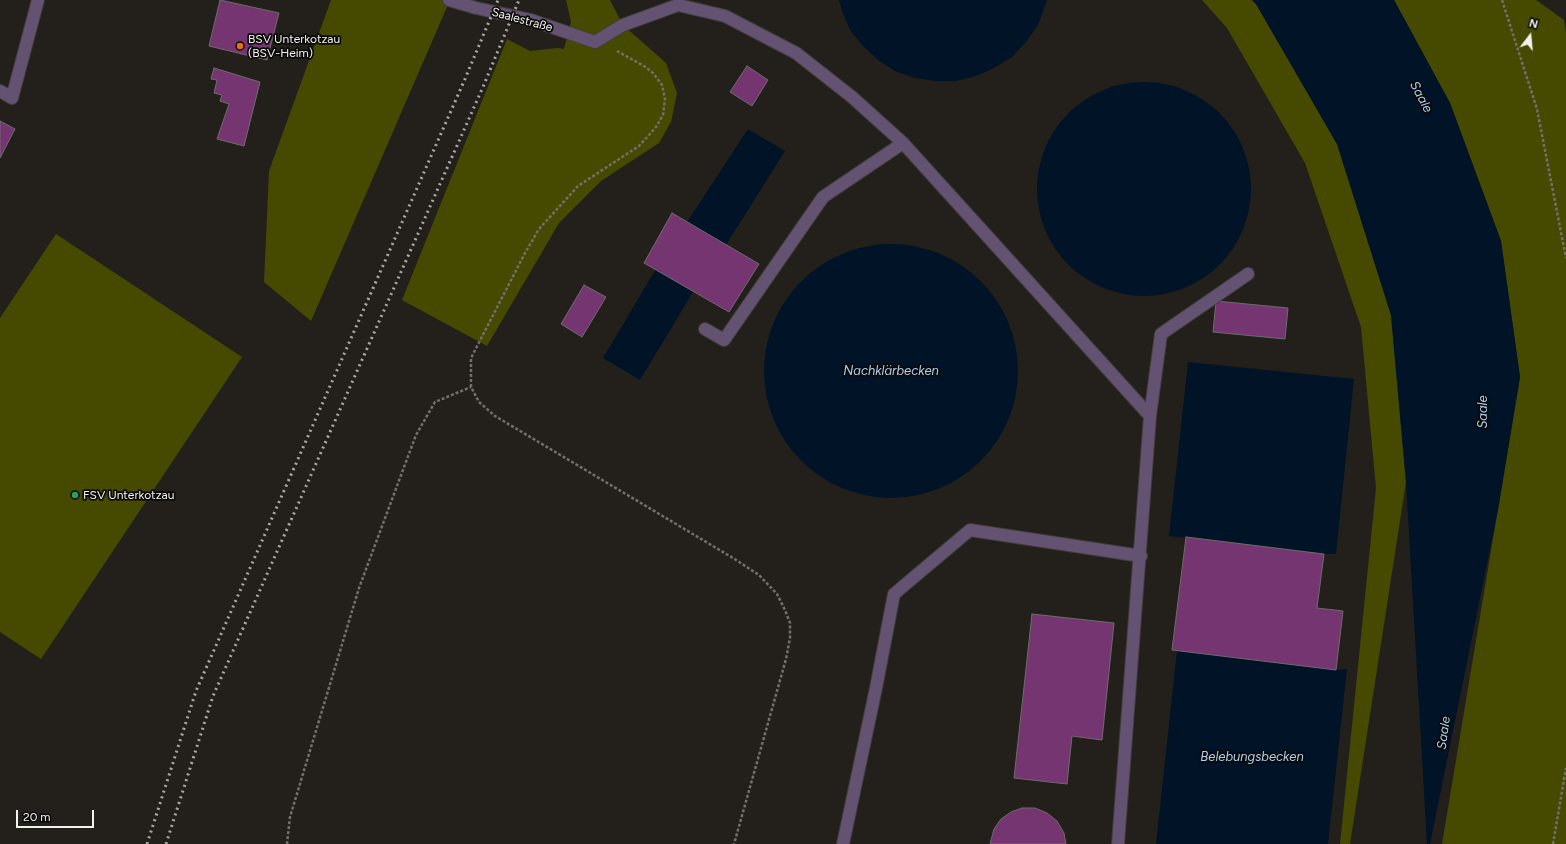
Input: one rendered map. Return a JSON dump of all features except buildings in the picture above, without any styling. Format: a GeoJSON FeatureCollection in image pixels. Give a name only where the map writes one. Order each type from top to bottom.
{"type":"FeatureCollection","features":[{"type":"Feature","properties":{"kind":"street"},"geometry":{"type":"LineString","coordinates":[[0,91],[12,98],[38,0]]}},
{"type":"Feature","properties":{"kind":"street","name":"Saalestraße"},"geometry":{"type":"LineString","coordinates":[[449,0],[476,8],[531,20],[595,42]]}},
{"type":"Feature","properties":{"kind":"street"},"geometry":{"type":"LineString","coordinates":[[595,42],[623,25],[678,6],[725,16],[796,53],[852,97],[903,143],[1150,416]]}},
{"type":"Feature","properties":{"kind":"street"},"geometry":{"type":"LineString","coordinates":[[705,329],[724,340],[823,197],[903,143]]}},
{"type":"Feature","properties":{"kind":"street"},"geometry":{"type":"LineString","coordinates":[[1118,844],[1141,556],[1150,416],[1161,334],[1248,274]]}},
{"type":"Feature","properties":{"kind":"street"},"geometry":{"type":"LineString","coordinates":[[843,844],[894,594],[970,530],[1141,556]]}},
{"type":"Feature","properties":{"kind":"path"},"geometry":{"type":"LineString","coordinates":[[1502,0],[1537,109],[1566,258]]}},
{"type":"Feature","properties":{"kind":"path"},"geometry":{"type":"LineString","coordinates":[[595,42],[622,53],[653,73],[662,85],[665,99],[663,115],[656,127],[639,146],[578,186],[539,229],[471,358],[471,387],[479,402],[495,416],[759,575],[777,594],[790,623],[790,638],[786,659],[734,844]]}},
{"type":"Feature","properties":{"kind":"path"},"geometry":{"type":"LineString","coordinates":[[287,844],[290,817],[354,603],[416,435],[435,402],[471,387]]}},
{"type":"Feature","properties":{"kind":"path"},"geometry":{"type":"LineString","coordinates":[[1553,844],[1566,768]]}},
{"type":"Feature","properties":{"kind":"shaded area"},"geometry":{"type":"Polygon","coordinates":[[[331,0],[450,0],[311,321],[264,282],[269,171],[331,0]]]}},
{"type":"Feature","properties":{"kind":"shaded area"},"geometry":{"type":"Polygon","coordinates":[[[566,0],[610,0],[623,25],[666,63],[677,93],[671,122],[659,143],[601,181],[559,223],[487,346],[402,300],[507,39],[530,51],[557,48],[564,49],[571,22],[566,0]]]}},
{"type":"Feature","properties":{"kind":"shaded area"},"geometry":{"type":"Polygon","coordinates":[[[1202,0],[1252,0],[1256,4],[1337,144],[1391,315],[1406,482],[1350,844],[1340,844],[1376,488],[1361,327],[1305,163],[1227,28],[1202,0]]]}},
{"type":"Feature","properties":{"kind":"shaded area"},"geometry":{"type":"Polygon","coordinates":[[[1394,0],[1536,0],[1564,20],[1566,32],[1566,844],[1442,844],[1520,377],[1501,241],[1450,103],[1394,0]]]}},
{"type":"Feature","properties":{"kind":"shaded area","name":"FSV Unterkotzau"},"geometry":{"type":"Polygon","coordinates":[[[56,234],[242,357],[41,659],[0,632],[0,318],[56,234]]]}},
{"type":"Feature","properties":{"kind":"water"},"geometry":{"type":"Polygon","coordinates":[[[839,0],[1047,0],[1038,25],[1026,42],[1012,57],[994,68],[976,76],[956,81],[935,81],[915,78],[895,71],[878,60],[863,46],[850,30],[839,0]]]}},
{"type":"Feature","properties":{"kind":"water","name":"Saale"},"geometry":{"type":"Polygon","coordinates":[[[1252,0],[1394,0],[1450,103],[1501,241],[1520,377],[1498,510],[1430,844],[1427,844],[1406,482],[1391,315],[1337,144],[1256,4],[1252,0]]]}},
{"type":"Feature","properties":{"kind":"water"},"geometry":{"type":"Polygon","coordinates":[[[1144,82],[1165,84],[1185,90],[1203,100],[1220,113],[1233,130],[1243,148],[1249,168],[1251,189],[1249,210],[1243,230],[1233,248],[1220,265],[1203,278],[1185,288],[1165,294],[1144,296],[1123,294],[1103,288],[1085,278],[1068,265],[1055,248],[1045,230],[1039,210],[1037,189],[1039,168],[1045,148],[1055,130],[1068,113],[1085,100],[1103,90],[1123,84],[1144,82]]]}},
{"type":"Feature","properties":{"kind":"water"},"geometry":{"type":"Polygon","coordinates":[[[748,129],[785,151],[726,245],[687,222],[748,129]]]}},
{"type":"Feature","properties":{"kind":"water","name":"Nachklärbecken"},"geometry":{"type":"Polygon","coordinates":[[[891,244],[916,246],[928,249],[962,265],[981,281],[997,300],[1013,334],[1016,346],[1018,371],[1016,396],[1013,408],[997,442],[981,461],[962,477],[928,493],[916,496],[891,498],[866,496],[854,493],[820,477],[801,461],[785,442],[769,408],[766,396],[764,371],[766,346],[769,334],[785,300],[801,281],[820,265],[854,249],[866,246],[891,244]]]}},
{"type":"Feature","properties":{"kind":"water"},"geometry":{"type":"Polygon","coordinates":[[[656,269],[693,292],[640,380],[603,358],[656,269]]]}},
{"type":"Feature","properties":{"kind":"water"},"geometry":{"type":"Polygon","coordinates":[[[1188,362],[1354,379],[1336,554],[1324,554],[1169,536],[1188,362]]]}},
{"type":"Feature","properties":{"kind":"water","name":"Belebungsbecken"},"geometry":{"type":"Polygon","coordinates":[[[1177,650],[1336,670],[1347,669],[1328,844],[1156,844],[1177,650]]]}},
{"type":"Feature","properties":{"kind":"railway"},"geometry":{"type":"LineString","coordinates":[[147,844],[196,691],[465,79],[498,0]]}},
{"type":"Feature","properties":{"kind":"railway"},"geometry":{"type":"LineString","coordinates":[[166,844],[213,696],[483,87],[519,0]]}},
{"type":"Feature","properties":{"kind":"place","name":"BSV Unterkotzau (BSV-Heim)"},"geometry":{"type":"Point","coordinates":[240,46]}},
{"type":"Feature","properties":{"kind":"place","name":"FSV Unterkotzau"},"geometry":{"type":"Point","coordinates":[75,495]}}]}
